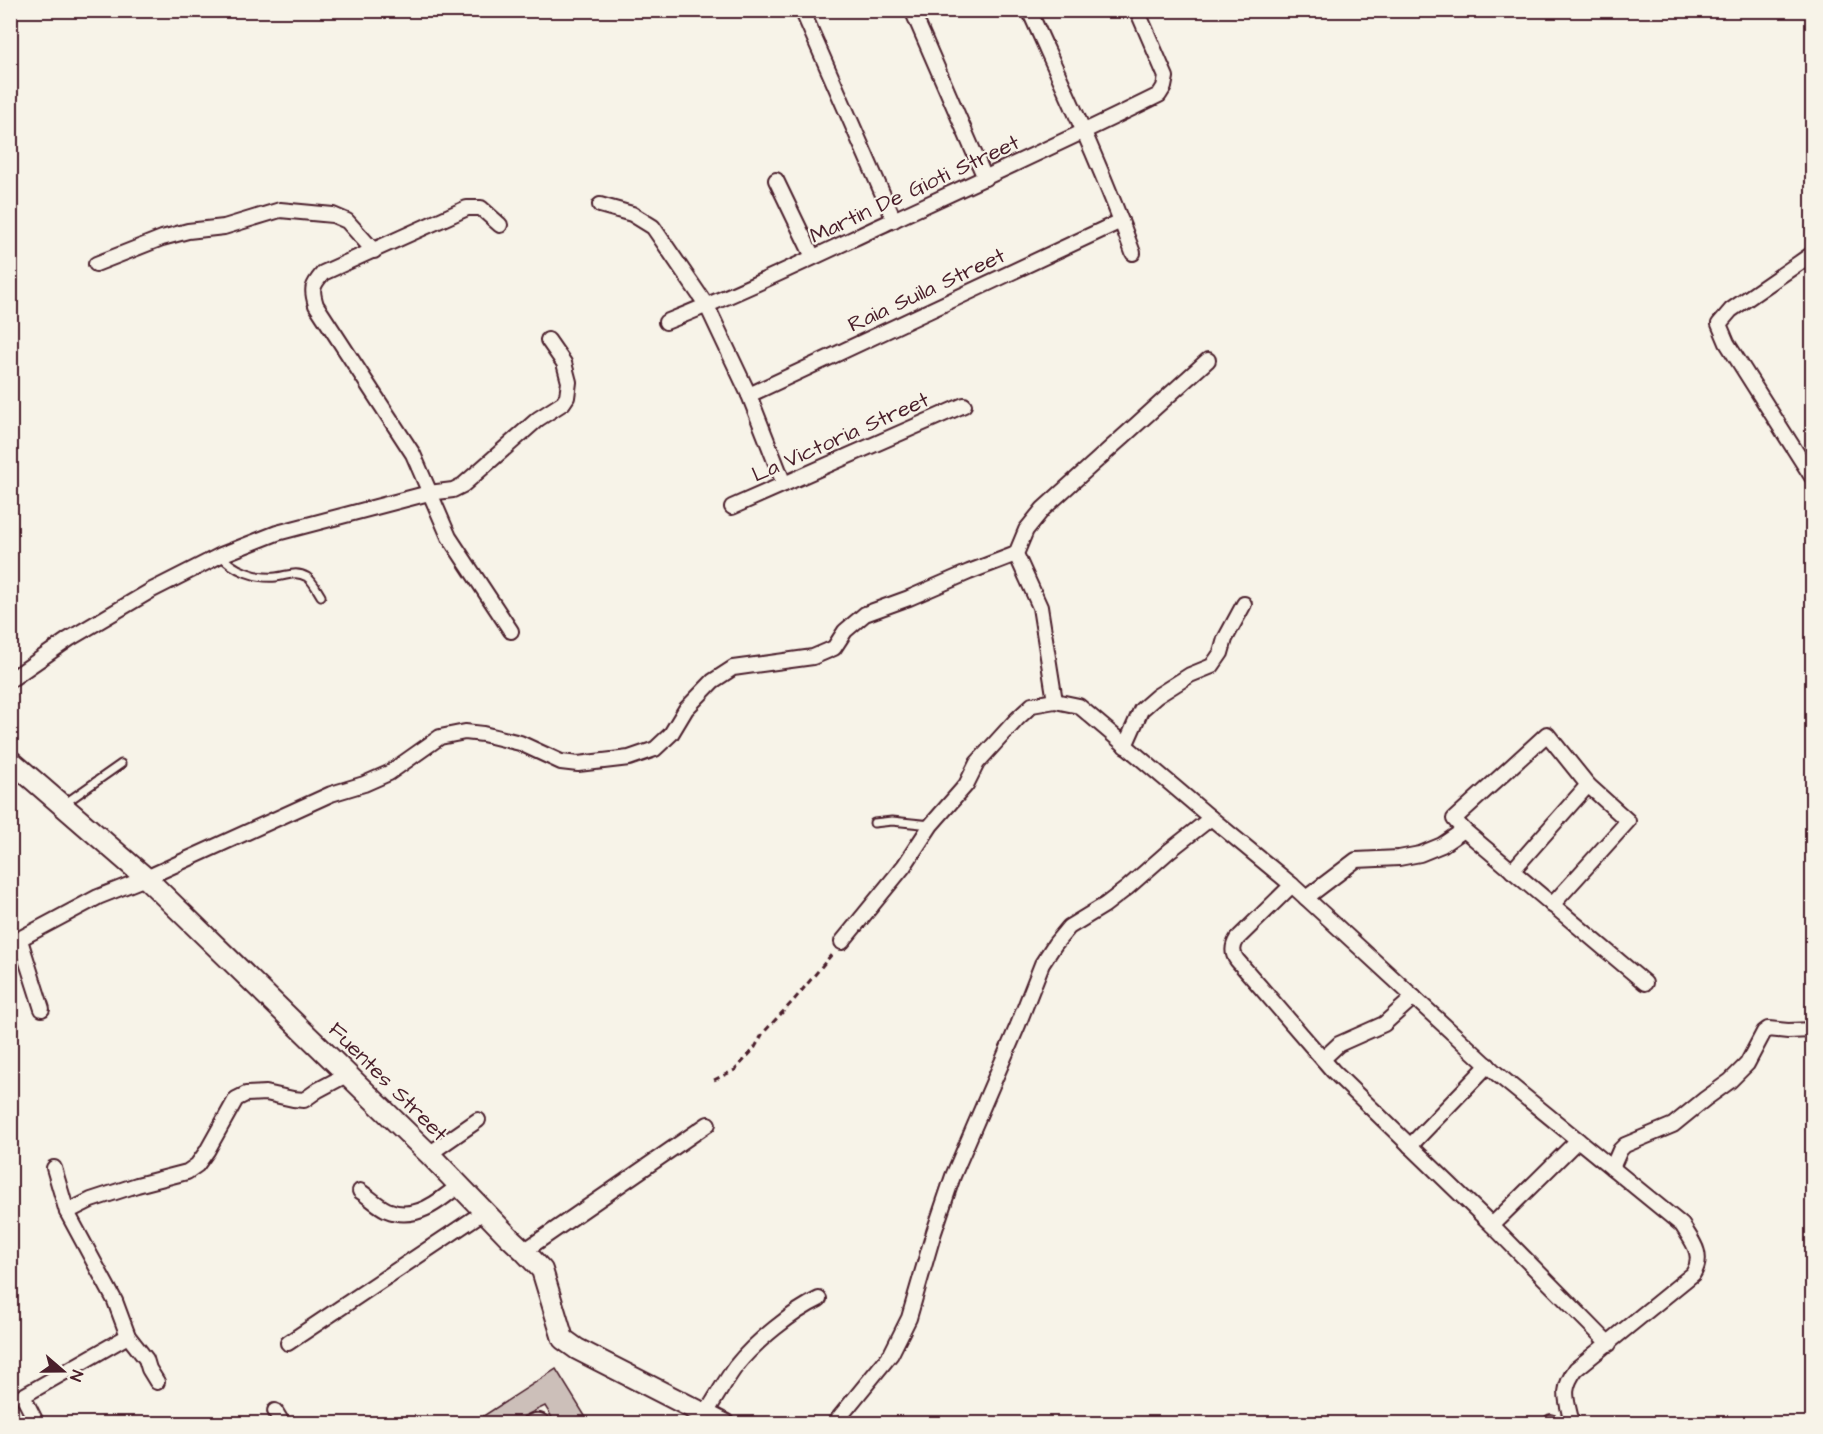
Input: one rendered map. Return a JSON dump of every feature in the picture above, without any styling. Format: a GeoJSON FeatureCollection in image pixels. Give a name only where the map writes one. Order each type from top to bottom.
{"type":"FeatureCollection","features":[{"type":"Feature","properties":{"kind":"street"},"geometry":{"type":"LineString","coordinates":[[802,10],[894,220]]}},
{"type":"Feature","properties":{"kind":"street"},"geometry":{"type":"LineString","coordinates":[[912,10],[985,178]]}},
{"type":"Feature","properties":{"kind":"street"},"geometry":{"type":"LineString","coordinates":[[1029,10],[1084,132],[1133,253]]}},
{"type":"Feature","properties":{"kind":"street","name":"Martin De Gioti Street"},"geometry":{"type":"LineString","coordinates":[[666,322],[707,306],[894,220],[1159,95],[1166,77],[1137,10]]}},
{"type":"Feature","properties":{"kind":"street"},"geometry":{"type":"LineString","coordinates":[[776,180],[813,257]]}},
{"type":"Feature","properties":{"kind":"street"},"geometry":{"type":"LineString","coordinates":[[600,205],[632,213],[652,227],[707,306],[749,395],[784,484]]}},
{"type":"Feature","properties":{"kind":"street"},"geometry":{"type":"LineString","coordinates":[[500,225],[481,208],[467,208],[323,273],[313,284],[312,294],[316,305],[413,454],[449,537],[512,631]]}},
{"type":"Feature","properties":{"kind":"street"},"geometry":{"type":"LineString","coordinates":[[96,264],[162,238],[188,231],[224,227],[280,210],[333,215],[347,221],[374,251]]}},
{"type":"Feature","properties":{"kind":"street","name":"Raia Suila Street"},"geometry":{"type":"LineString","coordinates":[[749,395],[1121,221]]}},
{"type":"Feature","properties":{"kind":"street"},"geometry":{"type":"LineString","coordinates":[[1812,254],[1731,310],[1719,324],[1727,343],[1812,477]]}},
{"type":"Feature","properties":{"kind":"street"},"geometry":{"type":"LineString","coordinates":[[10,680],[69,639],[115,611],[221,555],[277,533],[429,493],[453,490],[463,485],[538,419],[563,403],[567,397],[569,382],[564,363],[548,340]]}},
{"type":"Feature","properties":{"kind":"street"},"geometry":{"type":"LineString","coordinates":[[42,1009],[15,942],[98,897],[146,878],[331,794],[364,784],[389,773],[440,737],[465,732],[483,734],[520,743],[561,762],[578,764],[629,758],[655,749],[671,734],[686,709],[713,681],[733,668],[813,657],[834,648],[846,631],[865,614],[1016,554],[1026,530],[1043,509],[1208,360]]}},
{"type":"Feature","properties":{"kind":"street","name":"La Victoria Street"},"geometry":{"type":"LineString","coordinates":[[732,507],[964,405]]}},
{"type":"Feature","properties":{"kind":"street"},"geometry":{"type":"LineString","coordinates":[[1016,554],[1040,607],[1055,701]]}},
{"type":"Feature","properties":{"kind":"street"},"geometry":{"type":"LineString","coordinates":[[1125,746],[1141,710],[1157,696],[1190,675],[1212,666],[1244,604]]}},
{"type":"Feature","properties":{"kind":"street"},"geometry":{"type":"LineString","coordinates":[[842,942],[904,866],[931,825],[966,784],[977,763],[1017,719],[1032,705],[1055,701],[1079,706],[1292,885],[1488,1065],[1682,1225],[1698,1249],[1698,1267],[1693,1274],[1576,1370],[1568,1381],[1565,1391],[1572,1424]]}},
{"type":"Feature","properties":{"kind":"street"},"geometry":{"type":"LineString","coordinates":[[1552,905],[1628,821],[1588,785],[1546,734],[1454,819],[1464,831],[1512,871],[1552,905],[1645,983]]}},
{"type":"Feature","properties":{"kind":"street","name":"Fuentes Street"},"geometry":{"type":"LineString","coordinates":[[10,760],[146,878],[348,1074],[524,1251],[542,1270],[563,1339],[577,1349],[724,1424]]}},
{"type":"Feature","properties":{"kind":"street"},"geometry":{"type":"LineString","coordinates":[[1512,871],[1588,785]]}},
{"type":"Feature","properties":{"kind":"street"},"geometry":{"type":"LineString","coordinates":[[834,1424],[891,1354],[909,1318],[953,1176],[1042,964],[1069,927],[1105,905],[1211,818]]}},
{"type":"Feature","properties":{"kind":"street"},"geometry":{"type":"LineString","coordinates":[[1306,898],[1356,860],[1400,858],[1420,854],[1442,845],[1464,831]]}},
{"type":"Feature","properties":{"kind":"street"},"geometry":{"type":"LineString","coordinates":[[1292,885],[1237,939],[1234,944],[1234,955],[1323,1059],[1492,1224],[1609,1344]]}},
{"type":"Feature","properties":{"kind":"street"},"geometry":{"type":"LineString","coordinates":[[1323,1059],[1339,1044],[1384,1024],[1414,997]]}},
{"type":"Feature","properties":{"kind":"street"},"geometry":{"type":"LineString","coordinates":[[1612,1168],[1620,1150],[1625,1145],[1673,1125],[1739,1074],[1768,1029],[1812,1030]]}},
{"type":"Feature","properties":{"kind":"street"},"geometry":{"type":"LineString","coordinates":[[1410,1146],[1488,1065]]}},
{"type":"Feature","properties":{"kind":"street"},"geometry":{"type":"LineString","coordinates":[[67,1212],[91,1200],[187,1172],[197,1165],[207,1150],[229,1109],[236,1100],[246,1094],[266,1093],[304,1100],[348,1074]]}},
{"type":"Feature","properties":{"kind":"street"},"geometry":{"type":"LineString","coordinates":[[429,1154],[478,1120]]}},
{"type":"Feature","properties":{"kind":"street"},"geometry":{"type":"LineString","coordinates":[[524,1251],[708,1124]]}},
{"type":"Feature","properties":{"kind":"street"},"geometry":{"type":"LineString","coordinates":[[1492,1224],[1578,1140]]}},
{"type":"Feature","properties":{"kind":"street"},"geometry":{"type":"LineString","coordinates":[[54,1168],[67,1212],[115,1301],[128,1336],[146,1359],[157,1382]]}},
{"type":"Feature","properties":{"kind":"street"},"geometry":{"type":"LineString","coordinates":[[360,1191],[388,1210],[413,1214],[438,1202],[459,1185]]}},
{"type":"Feature","properties":{"kind":"street"},"geometry":{"type":"LineString","coordinates":[[288,1343],[485,1211]]}},
{"type":"Feature","properties":{"kind":"street"},"geometry":{"type":"LineString","coordinates":[[706,1413],[736,1366],[753,1348],[804,1306],[819,1299]]}},
{"type":"Feature","properties":{"kind":"street"},"geometry":{"type":"LineString","coordinates":[[38,1424],[23,1396],[128,1336]]}},
{"type":"Feature","properties":{"kind":"street"},"geometry":{"type":"LineString","coordinates":[[275,1411],[283,1424]]}},
{"type":"Feature","properties":{"kind":"street"},"geometry":{"type":"LineString","coordinates":[[529,1424],[535,1420],[542,1421],[544,1424]]}},
{"type":"Feature","properties":{"kind":"lane"},"geometry":{"type":"LineString","coordinates":[[221,555],[228,564],[260,577],[276,577],[292,572],[309,578],[321,596]]}},
{"type":"Feature","properties":{"kind":"lane"},"geometry":{"type":"LineString","coordinates":[[63,805],[122,764]]}},
{"type":"Feature","properties":{"kind":"lane"},"geometry":{"type":"LineString","coordinates":[[874,823],[892,820],[931,825]]}},
{"type":"Feature","properties":{"kind":"path"},"geometry":{"type":"LineString","coordinates":[[714,1080],[735,1070],[754,1049],[762,1033],[794,1000],[842,942]]}},
{"type":"Feature","properties":{"kind":"building"},"geometry":{"type":"Polygon","coordinates":[[[556,1369],[590,1424],[556,1424],[545,1406],[524,1416],[518,1424],[471,1424],[556,1369]]]}}]}
